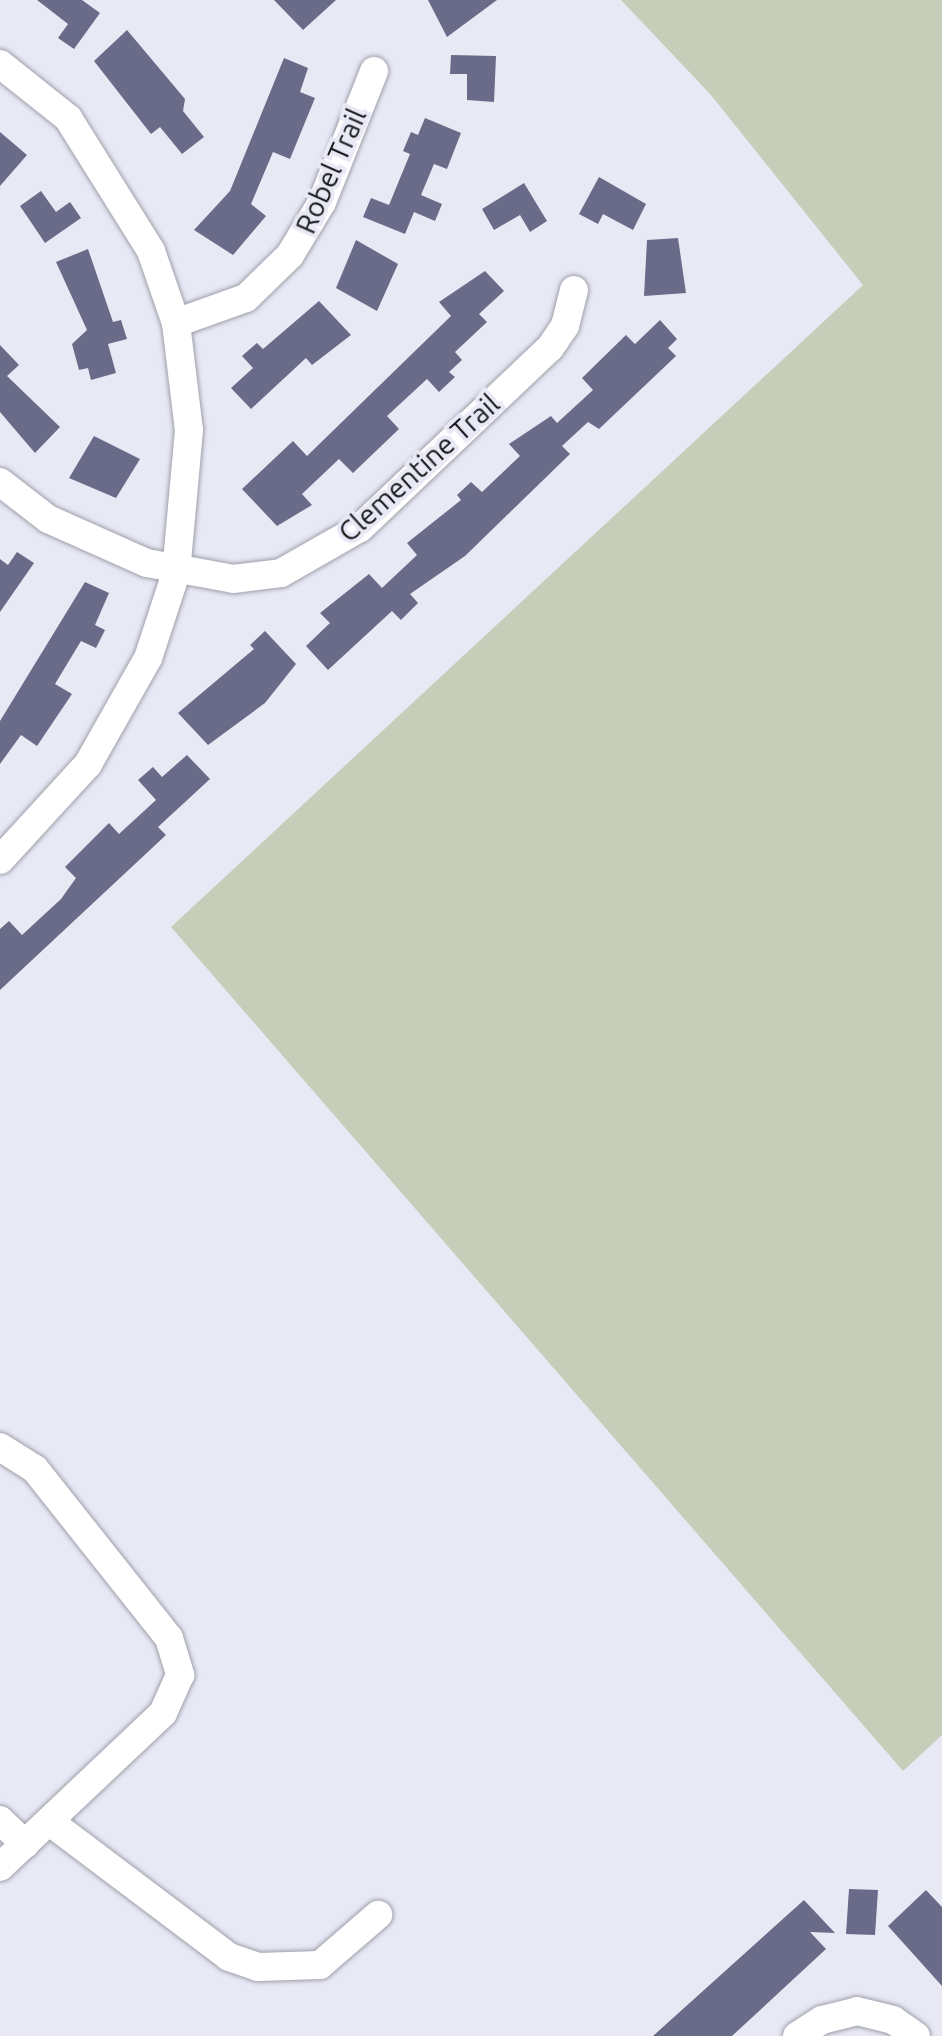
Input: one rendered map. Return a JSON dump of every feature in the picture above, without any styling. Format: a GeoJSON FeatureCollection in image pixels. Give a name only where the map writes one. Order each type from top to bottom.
{"type":"FeatureCollection","features":[{"type":"Feature","properties":{"kind":"street"},"geometry":{"type":"LineString","coordinates":[[0,64],[40,92],[92,148],[151,250],[176,324],[189,430],[176,573],[148,658],[116,723],[74,783],[5,846]]}},
{"type":"Feature","properties":{"kind":"street","name":"Robel Trail"},"geometry":{"type":"LineString","coordinates":[[176,324],[246,298],[290,255],[322,202],[374,71]]}},
{"type":"Feature","properties":{"kind":"street","name":"Clementine Trail"},"geometry":{"type":"LineString","coordinates":[[0,482],[48,520],[176,573],[256,579],[347,538],[550,348],[570,314],[574,290]]}},
{"type":"Feature","properties":{"kind":"street"},"geometry":{"type":"LineString","coordinates":[[0,1447],[35,1470],[161,1628],[180,1674],[163,1713],[0,1867]]}},
{"type":"Feature","properties":{"kind":"street"},"geometry":{"type":"LineString","coordinates":[[0,1820],[25,1844]]}},
{"type":"Feature","properties":{"kind":"street"},"geometry":{"type":"LineString","coordinates":[[50,1822],[228,1957],[258,1967],[320,1964],[378,1914]]}},
{"type":"Feature","properties":{"kind":"street"},"geometry":{"type":"LineString","coordinates":[[798,2036],[822,2020],[858,2012],[893,2020],[916,2036]]}},
{"type":"Feature","properties":{"kind":"green space"},"geometry":{"type":"Polygon","coordinates":[[[621,0],[942,0],[942,1735],[903,1771],[171,927],[863,285],[711,95],[621,0]]]}},
{"type":"Feature","properties":{"kind":"building"},"geometry":{"type":"Polygon","coordinates":[[[37,0],[82,0],[100,13],[74,49],[58,38],[68,24],[37,0]]]}},
{"type":"Feature","properties":{"kind":"building"},"geometry":{"type":"Polygon","coordinates":[[[274,0],[336,0],[303,30],[274,0]]]}},
{"type":"Feature","properties":{"kind":"building"},"geometry":{"type":"Polygon","coordinates":[[[428,0],[497,0],[447,37],[428,0]]]}},
{"type":"Feature","properties":{"kind":"building"},"geometry":{"type":"Polygon","coordinates":[[[127,30],[185,99],[183,111],[204,137],[182,154],[160,127],[151,134],[94,61],[127,30]]]}},
{"type":"Feature","properties":{"kind":"building"},"geometry":{"type":"Polygon","coordinates":[[[451,55],[496,56],[494,102],[467,100],[467,74],[450,74],[451,55]]]}},
{"type":"Feature","properties":{"kind":"building"},"geometry":{"type":"Polygon","coordinates":[[[284,58],[308,68],[300,92],[315,98],[290,159],[273,152],[251,204],[266,216],[233,255],[194,230],[230,191],[284,58]]]}},
{"type":"Feature","properties":{"kind":"building"},"geometry":{"type":"Polygon","coordinates":[[[425,118],[461,133],[447,169],[434,164],[421,195],[442,204],[435,221],[414,212],[405,234],[363,217],[371,198],[389,205],[410,154],[403,151],[411,132],[418,135],[425,118]]]}},
{"type":"Feature","properties":{"kind":"building"},"geometry":{"type":"Polygon","coordinates":[[[0,132],[27,155],[0,186],[0,132]]]}},
{"type":"Feature","properties":{"kind":"building"},"geometry":{"type":"Polygon","coordinates":[[[599,177],[646,204],[633,230],[603,214],[598,224],[579,214],[599,177]]]}},
{"type":"Feature","properties":{"kind":"building"},"geometry":{"type":"Polygon","coordinates":[[[524,183],[547,221],[530,232],[520,215],[494,230],[482,209],[524,183]]]}},
{"type":"Feature","properties":{"kind":"building"},"geometry":{"type":"Polygon","coordinates":[[[41,191],[56,212],[70,202],[81,218],[45,243],[20,206],[41,191]]]}},
{"type":"Feature","properties":{"kind":"building"},"geometry":{"type":"Polygon","coordinates":[[[678,238],[686,293],[644,296],[647,240],[678,238]]]}},
{"type":"Feature","properties":{"kind":"building"},"geometry":{"type":"Polygon","coordinates":[[[356,240],[398,264],[377,311],[336,288],[356,240]]]}},
{"type":"Feature","properties":{"kind":"building"},"geometry":{"type":"Polygon","coordinates":[[[88,249],[113,322],[121,320],[127,339],[108,344],[116,373],[91,380],[88,368],[79,370],[72,344],[87,330],[56,262],[88,249]]]}},
{"type":"Feature","properties":{"kind":"building"},"geometry":{"type":"Polygon","coordinates":[[[485,271],[504,291],[479,314],[487,322],[455,352],[462,360],[449,372],[455,377],[439,392],[427,379],[387,416],[399,429],[353,473],[339,459],[302,494],[312,505],[277,526],[242,489],[293,441],[307,456],[451,316],[439,302],[485,271]]]}},
{"type":"Feature","properties":{"kind":"building"},"geometry":{"type":"Polygon","coordinates":[[[319,301],[351,335],[312,365],[306,358],[251,409],[231,388],[253,368],[242,356],[257,343],[263,349],[319,301]]]}},
{"type":"Feature","properties":{"kind":"building"},"geometry":{"type":"Polygon","coordinates":[[[660,320],[677,339],[668,348],[676,356],[599,429],[588,422],[562,446],[570,454],[465,556],[410,594],[418,603],[401,620],[392,611],[328,670],[306,646],[330,623],[320,613],[369,574],[382,588],[417,555],[407,543],[461,500],[457,495],[471,482],[482,492],[520,456],[509,444],[551,416],[557,423],[593,390],[582,378],[626,335],[635,344],[660,320]]]}},
{"type":"Feature","properties":{"kind":"building"},"geometry":{"type":"Polygon","coordinates":[[[0,345],[19,365],[7,376],[60,427],[35,453],[0,412],[0,345]]]}},
{"type":"Feature","properties":{"kind":"building"},"geometry":{"type":"Polygon","coordinates":[[[94,436],[140,459],[116,498],[69,478],[94,436]]]}},
{"type":"Feature","properties":{"kind":"building"},"geometry":{"type":"Polygon","coordinates":[[[17,552],[34,563],[0,612],[0,559],[8,565],[17,552]]]}},
{"type":"Feature","properties":{"kind":"building"},"geometry":{"type":"Polygon","coordinates":[[[85,582],[109,593],[95,625],[105,630],[96,648],[81,641],[55,684],[72,694],[37,746],[21,735],[0,764],[0,721],[85,582]]]}},
{"type":"Feature","properties":{"kind":"building"},"geometry":{"type":"Polygon","coordinates":[[[265,631],[296,664],[265,703],[208,745],[178,713],[254,649],[250,645],[265,631]]]}},
{"type":"Feature","properties":{"kind":"building"},"geometry":{"type":"Polygon","coordinates":[[[187,755],[210,779],[158,827],[166,835],[0,990],[0,929],[9,921],[22,935],[61,899],[76,878],[65,867],[109,823],[119,834],[156,800],[138,780],[153,767],[162,777],[187,755]]]}},
{"type":"Feature","properties":{"kind":"building"},"geometry":{"type":"Polygon","coordinates":[[[849,1889],[878,1890],[875,1935],[846,1934],[849,1889]]]}},
{"type":"Feature","properties":{"kind":"building"},"geometry":{"type":"Polygon","coordinates":[[[926,1890],[942,1907],[942,1986],[888,1926],[926,1890]]]}},
{"type":"Feature","properties":{"kind":"building"},"geometry":{"type":"Polygon","coordinates":[[[804,1900],[835,1933],[810,1932],[826,1949],[732,2036],[653,2036],[804,1900]]]}}]}
